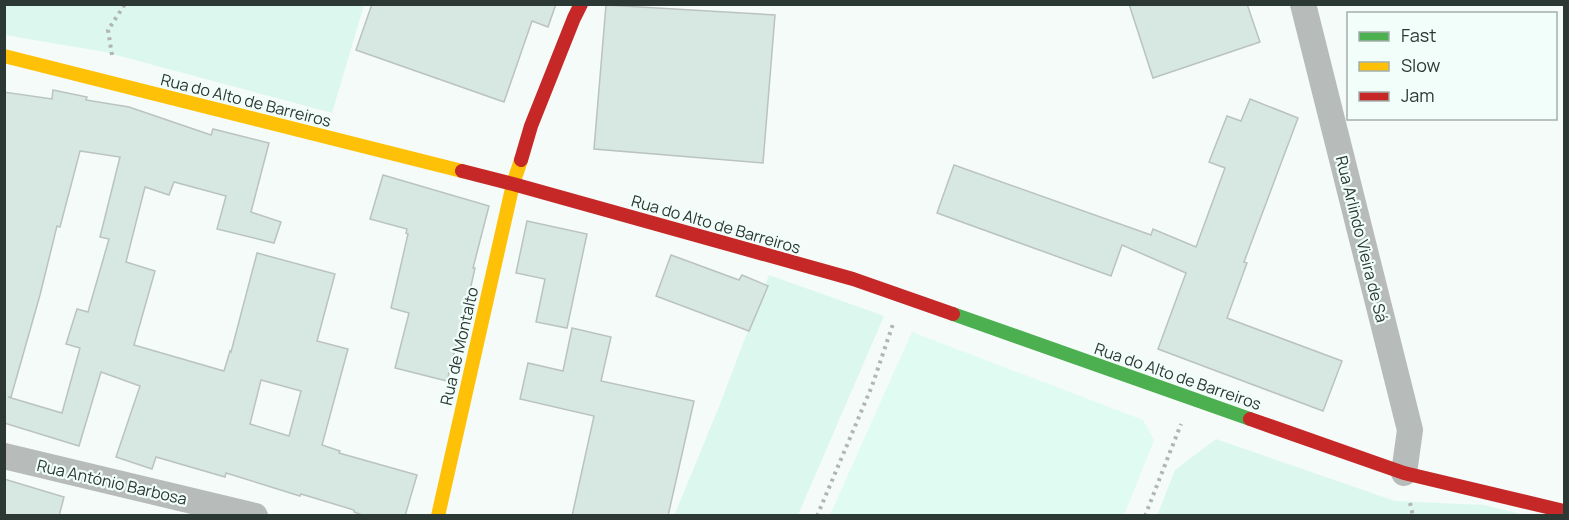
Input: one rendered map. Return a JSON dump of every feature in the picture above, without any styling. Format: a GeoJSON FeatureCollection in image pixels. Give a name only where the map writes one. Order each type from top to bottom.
{"type":"FeatureCollection","features":[{"type":"Feature","properties":{"kind":"street","name":"Rua de Montalto"},"geometry":{"type":"LineString","coordinates":[[438,516],[513,184],[531,126],[581,4]]}},
{"type":"Feature","properties":{"kind":"street","name":"Rua Arlindo Vieira de Sá"},"geometry":{"type":"LineString","coordinates":[[1303,4],[1410,430],[1404,473]]}},
{"type":"Feature","properties":{"kind":"street","name":"Rua do Alto de Barreiros"},"geometry":{"type":"LineString","coordinates":[[4,56],[513,184],[853,279],[1404,473],[1564,511]]}},
{"type":"Feature","properties":{"kind":"street","name":"Rua António Barbosa"},"geometry":{"type":"LineString","coordinates":[[4,456],[255,516]]}},
{"type":"Feature","properties":{"kind":"path"},"geometry":{"type":"LineString","coordinates":[[111,83],[112,52],[108,30],[125,4]]}},
{"type":"Feature","properties":{"kind":"path"},"geometry":{"type":"LineString","coordinates":[[817,516],[872,386],[902,297]]}},
{"type":"Feature","properties":{"kind":"path"},"geometry":{"type":"LineString","coordinates":[[1145,516],[1191,399]]}},
{"type":"Feature","properties":{"kind":"shaded area"},"geometry":{"type":"Polygon","coordinates":[[[4,5],[364,5],[332,113],[105,52],[5,35],[4,5]]]}},
{"type":"Feature","properties":{"kind":"shaded area"},"geometry":{"type":"Polygon","coordinates":[[[769,275],[884,316],[798,515],[674,516],[719,407],[769,275]]]}},
{"type":"Feature","properties":{"kind":"shaded area"},"geometry":{"type":"Polygon","coordinates":[[[912,332],[1143,420],[1154,440],[1124,515],[830,515],[912,332]]]}},
{"type":"Feature","properties":{"kind":"shaded area"},"geometry":{"type":"Polygon","coordinates":[[[1216,439],[1395,501],[1484,505],[1528,516],[1157,516],[1175,470],[1216,439]]]}},
{"type":"Feature","properties":{"kind":"building"},"geometry":{"type":"Polygon","coordinates":[[[372,4],[556,4],[548,27],[532,21],[504,102],[356,50],[372,4]]]}},
{"type":"Feature","properties":{"kind":"building"},"geometry":{"type":"Polygon","coordinates":[[[1129,4],[1247,4],[1260,42],[1153,78],[1129,4]]]}},
{"type":"Feature","properties":{"kind":"building"},"geometry":{"type":"Polygon","coordinates":[[[606,5],[775,15],[763,163],[594,149],[606,5]]]}},
{"type":"Feature","properties":{"kind":"building"},"geometry":{"type":"Polygon","coordinates":[[[53,90],[87,97],[86,100],[129,107],[211,135],[213,129],[269,143],[251,212],[281,222],[274,243],[217,229],[226,196],[174,182],[169,195],[145,187],[126,262],[155,271],[134,345],[224,371],[257,253],[335,274],[317,341],[348,349],[322,445],[340,451],[339,453],[417,475],[405,516],[365,516],[354,510],[301,494],[300,496],[226,473],[225,477],[156,457],[152,469],[116,457],[140,386],[101,372],[79,446],[4,423],[4,92],[52,99],[53,90]],[[80,151],[60,227],[57,226],[11,397],[8,397],[62,413],[80,348],[66,344],[77,309],[88,312],[109,239],[100,237],[120,157],[80,151]],[[261,380],[250,424],[289,436],[301,391],[261,380]]]}},
{"type":"Feature","properties":{"kind":"building"},"geometry":{"type":"Polygon","coordinates":[[[1250,99],[1298,118],[1244,262],[1247,263],[1227,318],[1342,361],[1323,411],[1158,349],[1186,273],[1122,245],[1111,276],[937,213],[954,165],[1151,235],[1153,229],[1196,247],[1225,168],[1209,162],[1227,116],[1241,121],[1250,99]]]}},
{"type":"Feature","properties":{"kind":"building"},"geometry":{"type":"Polygon","coordinates":[[[383,175],[489,206],[447,381],[395,368],[409,313],[391,308],[408,234],[407,229],[370,219],[383,175]]]}},
{"type":"Feature","properties":{"kind":"building"},"geometry":{"type":"Polygon","coordinates":[[[527,221],[587,234],[567,328],[536,322],[545,279],[516,273],[527,221]]]}},
{"type":"Feature","properties":{"kind":"building"},"geometry":{"type":"Polygon","coordinates":[[[671,255],[739,280],[742,275],[768,286],[749,331],[656,296],[671,255]]]}},
{"type":"Feature","properties":{"kind":"building"},"geometry":{"type":"Polygon","coordinates":[[[572,328],[611,337],[601,381],[694,401],[668,516],[572,516],[594,416],[520,399],[528,363],[563,371],[572,328]]]}},
{"type":"Feature","properties":{"kind":"building"},"geometry":{"type":"Polygon","coordinates":[[[4,479],[64,497],[59,516],[4,516],[4,479]]]}},
{"type":"Feature","properties":{"kind":"traffic: fast"},"geometry":{"type":"LineString","coordinates":[[953,314],[1250,419]]}},
{"type":"Feature","properties":{"kind":"traffic: slow"},"geometry":{"type":"LineString","coordinates":[[4,56],[462,171]]}},
{"type":"Feature","properties":{"kind":"traffic: slow"},"geometry":{"type":"LineString","coordinates":[[438,516],[513,184],[521,160]]}},
{"type":"Feature","properties":{"kind":"traffic: jam"},"geometry":{"type":"LineString","coordinates":[[521,160],[531,126],[581,4]]}},
{"type":"Feature","properties":{"kind":"traffic: jam"},"geometry":{"type":"LineString","coordinates":[[462,171],[853,279],[953,314]]}},
{"type":"Feature","properties":{"kind":"traffic: jam"},"geometry":{"type":"LineString","coordinates":[[1250,419],[1404,473],[1564,511]]}}]}
